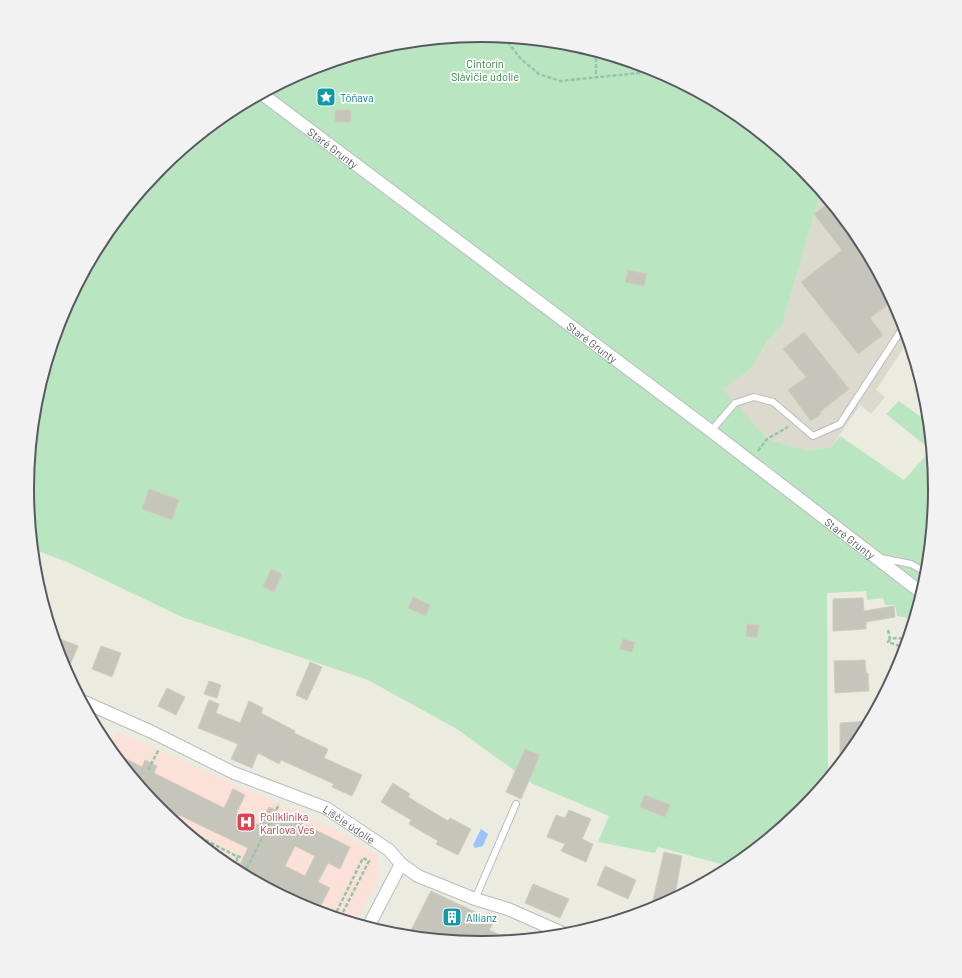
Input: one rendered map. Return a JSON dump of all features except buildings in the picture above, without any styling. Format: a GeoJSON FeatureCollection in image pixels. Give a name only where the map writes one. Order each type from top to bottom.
{"type":"FeatureCollection","features":[{"type":"Feature","properties":{"kind":"street","name":"Staré Grunty"},"geometry":{"type":"LineString","coordinates":[[266,97],[711,431],[916,589]]}},
{"type":"Feature","properties":{"kind":"street","name":"Líščie údolie"},"geometry":{"type":"LineString","coordinates":[[90,704],[152,732],[234,773],[326,808],[389,850],[401,864],[418,876],[475,899],[508,909],[556,929]]}},
{"type":"Feature","properties":{"kind":"street"},"geometry":{"type":"LineString","coordinates":[[371,922],[401,864]]}},
{"type":"Feature","properties":{"kind":"lane"},"geometry":{"type":"LineString","coordinates":[[711,431],[735,403],[754,397],[773,402],[813,436],[840,424],[900,333]]}},
{"type":"Feature","properties":{"kind":"lane"},"geometry":{"type":"LineString","coordinates":[[877,557],[911,564],[920,569]]}},
{"type":"Feature","properties":{"kind":"lane"},"geometry":{"type":"LineString","coordinates":[[475,899],[516,804]]}},
{"type":"Feature","properties":{"kind":"path"},"geometry":{"type":"LineString","coordinates":[[509,43],[521,59],[539,74],[560,81],[643,72]]}},
{"type":"Feature","properties":{"kind":"path"},"geometry":{"type":"LineString","coordinates":[[596,57],[596,77]]}},
{"type":"Feature","properties":{"kind":"path"},"geometry":{"type":"LineString","coordinates":[[766,440],[796,423]]}},
{"type":"Feature","properties":{"kind":"path"},"geometry":{"type":"LineString","coordinates":[[888,630],[890,639],[888,642],[899,646]]}},
{"type":"Feature","properties":{"kind":"path"},"geometry":{"type":"LineString","coordinates":[[890,639],[902,638]]}},
{"type":"Feature","properties":{"kind":"path"},"geometry":{"type":"LineString","coordinates":[[148,770],[152,764]]}},
{"type":"Feature","properties":{"kind":"path"},"geometry":{"type":"LineString","coordinates":[[246,869],[280,801]]}},
{"type":"Feature","properties":{"kind":"path"},"geometry":{"type":"LineString","coordinates":[[202,838],[236,856],[243,858]]}},
{"type":"Feature","properties":{"kind":"path"},"geometry":{"type":"LineString","coordinates":[[236,856],[238,864]]}},
{"type":"Feature","properties":{"kind":"path"},"geometry":{"type":"LineString","coordinates":[[336,912],[363,858],[369,861],[342,914]]}},
{"type":"Feature","properties":{"kind":"shaded area"},"geometry":{"type":"Polygon","coordinates":[[[819,197],[853,241],[868,266],[882,291],[904,346],[876,390],[885,397],[871,414],[860,405],[831,447],[808,451],[767,439],[722,389],[751,369],[768,340],[782,325],[819,197]]]}},
{"type":"Feature","properties":{"kind":"shaded area","name":"Poliklinika Karlova Ves"},"geometry":{"type":"Polygon","coordinates":[[[118,731],[236,786],[285,806],[343,834],[374,854],[378,860],[380,874],[358,919],[310,902],[283,890],[257,876],[209,844],[186,825],[145,784],[112,742],[118,731]]]}},
{"type":"Feature","properties":{"kind":"green space","name":"Cintorín Slávičie údolie"},"geometry":{"type":"Polygon","coordinates":[[[481,42],[510,43],[539,46],[597,57],[652,76],[679,88],[729,117],[753,134],[776,153],[819,197],[782,325],[768,340],[751,369],[723,389],[767,439],[808,451],[831,447],[840,436],[904,480],[926,455],[928,489],[924,547],[913,605],[909,618],[897,616],[895,605],[885,605],[883,598],[867,600],[866,591],[827,593],[828,771],[797,805],[776,825],[753,844],[723,865],[658,847],[655,853],[598,842],[609,816],[533,784],[457,729],[368,680],[182,617],[67,562],[39,551],[34,489],[38,431],[49,373],[68,318],[80,291],[109,241],[126,217],[165,173],[209,134],[233,117],[283,88],[310,76],[365,57],[423,46],[481,42]]]}},
{"type":"Feature","properties":{"kind":"green space"},"geometry":{"type":"Polygon","coordinates":[[[899,401],[922,417],[926,446],[886,414],[899,401]]]}},
{"type":"Feature","properties":{"kind":"water"},"geometry":{"type":"Polygon","coordinates":[[[481,829],[488,834],[483,846],[475,848],[473,845],[481,829]]]}},
{"type":"Feature","properties":{"kind":"place","name":"Tôňava"},"geometry":{"type":"Point","coordinates":[326,97]}},
{"type":"Feature","properties":{"kind":"place","name":"Poliklinika Karlova Ves"},"geometry":{"type":"Point","coordinates":[246,822]}},
{"type":"Feature","properties":{"kind":"place","name":"Allianz"},"geometry":{"type":"Point","coordinates":[452,917]}}]}
